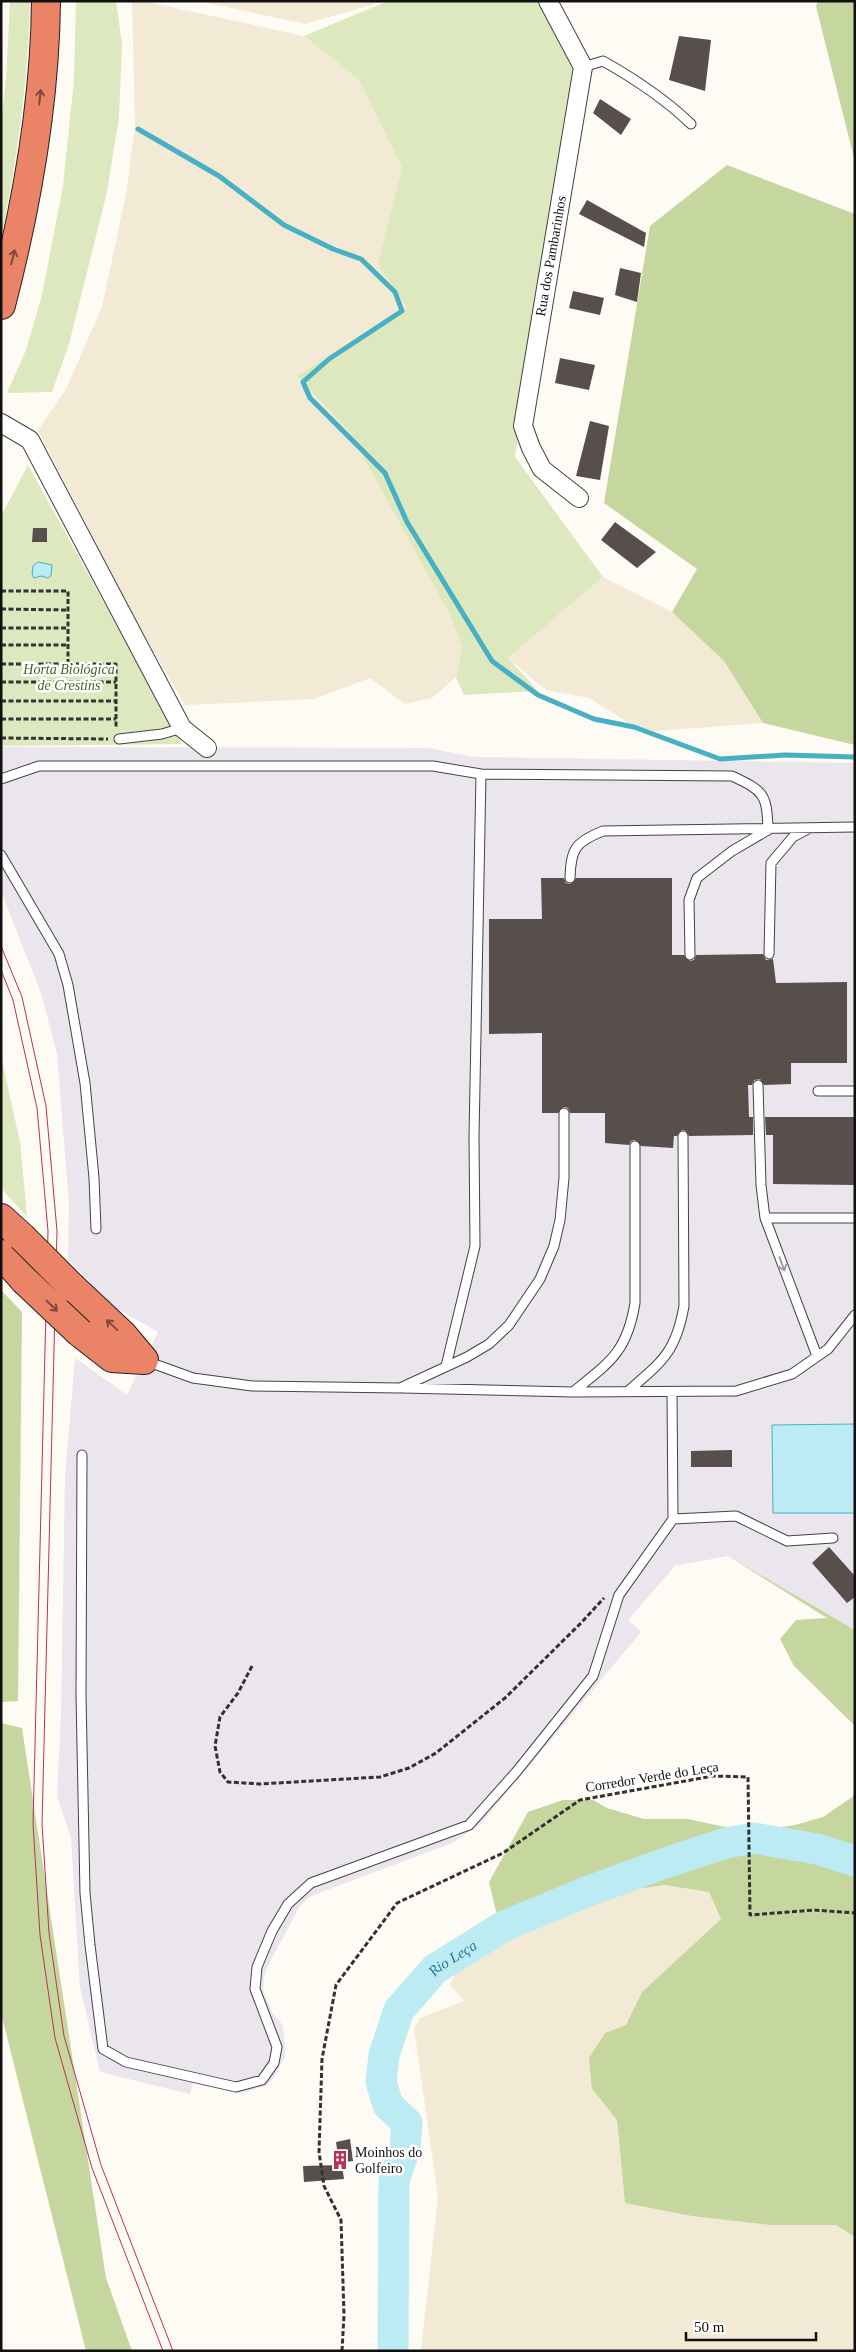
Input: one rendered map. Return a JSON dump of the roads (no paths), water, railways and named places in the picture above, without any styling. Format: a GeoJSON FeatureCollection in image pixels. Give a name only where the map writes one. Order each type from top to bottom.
{"type":"FeatureCollection","features":[{"type":"Feature","properties":{"kind":"highway"},"geometry":{"type":"LineString","coordinates":[[1,304],[22,216],[36,134],[44,69],[46,1]]}},
{"type":"Feature","properties":{"kind":"highway"},"geometry":{"type":"LineString","coordinates":[[1,1218],[24,1280],[80,1333],[112,1358],[144,1360]]}},
{"type":"Feature","properties":{"kind":"highway"},"geometry":{"type":"LineString","coordinates":[[11,1246],[73,1288],[122,1335],[144,1360]]}},
{"type":"Feature","properties":{"kind":"street"},"geometry":{"type":"LineString","coordinates":[[548,1],[583,67]]}},
{"type":"Feature","properties":{"kind":"street","name":"Rua dos Pambarinhos"},"geometry":{"type":"LineString","coordinates":[[578,498],[542,468],[531,448],[523,426],[583,67]]}},
{"type":"Feature","properties":{"kind":"street"},"geometry":{"type":"LineString","coordinates":[[1,423],[30,440],[182,728],[207,748]]}},
{"type":"Feature","properties":{"kind":"lane"},"geometry":{"type":"LineString","coordinates":[[583,67],[603,60],[636,79],[668,102],[691,124]]}},
{"type":"Feature","properties":{"kind":"lane"},"geometry":{"type":"LineString","coordinates":[[118,739],[162,734],[182,728]]}},
{"type":"Feature","properties":{"kind":"lane"},"geometry":{"type":"LineString","coordinates":[[202,766],[207,748]]}},
{"type":"Feature","properties":{"kind":"lane"},"geometry":{"type":"LineString","coordinates":[[1,779],[39,766],[433,766],[481,774],[732,776],[757,788],[767,805],[768,830]]}},
{"type":"Feature","properties":{"kind":"lane"},"geometry":{"type":"LineString","coordinates":[[446,1366],[475,1246],[474,1137],[481,774]]}},
{"type":"Feature","properties":{"kind":"lane"},"geometry":{"type":"LineString","coordinates":[[770,954],[770,863],[794,837],[811,827]]}},
{"type":"Feature","properties":{"kind":"lane"},"geometry":{"type":"LineString","coordinates":[[570,878],[571,857],[578,846],[590,836],[603,831],[768,830],[811,827],[855,827]]}},
{"type":"Feature","properties":{"kind":"lane"},"geometry":{"type":"LineString","coordinates":[[690,955],[689,900],[697,878],[732,851],[768,830]]}},
{"type":"Feature","properties":{"kind":"lane"},"geometry":{"type":"LineString","coordinates":[[1,855],[59,954],[68,985],[84,1083],[94,1178],[96,1229]]}},
{"type":"Feature","properties":{"kind":"lane"},"geometry":{"type":"LineString","coordinates":[[758,1085],[761,1185],[765,1218],[817,1356]]}},
{"type":"Feature","properties":{"kind":"lane"},"geometry":{"type":"LineString","coordinates":[[818,1091],[855,1092]]}},
{"type":"Feature","properties":{"kind":"lane"},"geometry":{"type":"LineString","coordinates":[[400,1388],[489,1344],[509,1324],[540,1279],[554,1246],[560,1220],[564,1178],[564,1113]]}},
{"type":"Feature","properties":{"kind":"lane"},"geometry":{"type":"LineString","coordinates":[[628,1391],[664,1360],[680,1329],[684,1306],[683,1136]]}},
{"type":"Feature","properties":{"kind":"lane"},"geometry":{"type":"LineString","coordinates":[[573,1392],[615,1356],[624,1343],[632,1323],[635,1303],[635,1146]]}},
{"type":"Feature","properties":{"kind":"lane"},"geometry":{"type":"LineString","coordinates":[[765,1218],[855,1218]]}},
{"type":"Feature","properties":{"kind":"lane"},"geometry":{"type":"LineString","coordinates":[[144,1360],[193,1378],[252,1386],[573,1392],[736,1390],[792,1374],[828,1349],[855,1315]]}},
{"type":"Feature","properties":{"kind":"lane"},"geometry":{"type":"LineString","coordinates":[[82,1455],[82,1696],[85,1893],[103,2050],[126,2062],[236,2087],[262,2080],[274,2063],[277,2047],[255,1989],[257,1967],[272,1931],[288,1904],[311,1883],[469,1825],[517,1770],[593,1676],[619,1595],[673,1519],[672,1392]]}},
{"type":"Feature","properties":{"kind":"lane"},"geometry":{"type":"LineString","coordinates":[[673,1519],[736,1516],[787,1541],[834,1538]]}},
{"type":"Feature","properties":{"kind":"water"},"geometry":{"type":"Polygon","coordinates":[[[38,562],[52,565],[51,576],[48,578],[41,576],[34,578],[32,574],[33,566],[38,562]]]}},
{"type":"Feature","properties":{"kind":"water"},"geometry":{"type":"Polygon","coordinates":[[[855,1424],[855,1513],[773,1513],[772,1425],[855,1424]]]}},
{"type":"Feature","properties":{"kind":"waterway"},"geometry":{"type":"LineString","coordinates":[[138,129],[219,176],[284,225],[333,249],[361,259],[395,292],[402,311],[329,359],[303,382],[310,398],[385,473],[407,522],[492,661],[538,695],[594,719],[634,727],[720,759],[785,755],[855,757]]}},
{"type":"Feature","properties":{"kind":"waterway","name":"Rio Leça"},"geometry":{"type":"LineString","coordinates":[[393,2351],[394,2181],[405,2148],[407,2123],[388,2105],[381,2082],[384,2055],[399,2010],[435,1969],[504,1926],[589,1891],[726,1843],[754,1838],[817,1849],[855,1861]]}},
{"type":"Feature","properties":{"kind":"tram line"},"geometry":{"type":"LineString","coordinates":[[1,946],[22,997],[46,1106],[57,1231],[42,1824],[49,1933],[64,2036],[101,2165],[173,2351]]}},
{"type":"Feature","properties":{"kind":"tram line"},"geometry":{"type":"LineString","coordinates":[[1,970],[13,1000],[37,1108],[48,1231],[33,1824],[40,1935],[55,2038],[92,2168],[163,2351]]}},
{"type":"Feature","properties":{"kind":"place","name":"Moinhos do Golfeiro"},"geometry":{"type":"Point","coordinates":[340,2160]}},
{"type":"Feature","properties":{"kind":"park label","name":"Horta Biológica de Crestins"},"geometry":{"type":"Point","coordinates":[69,678]}}]}
